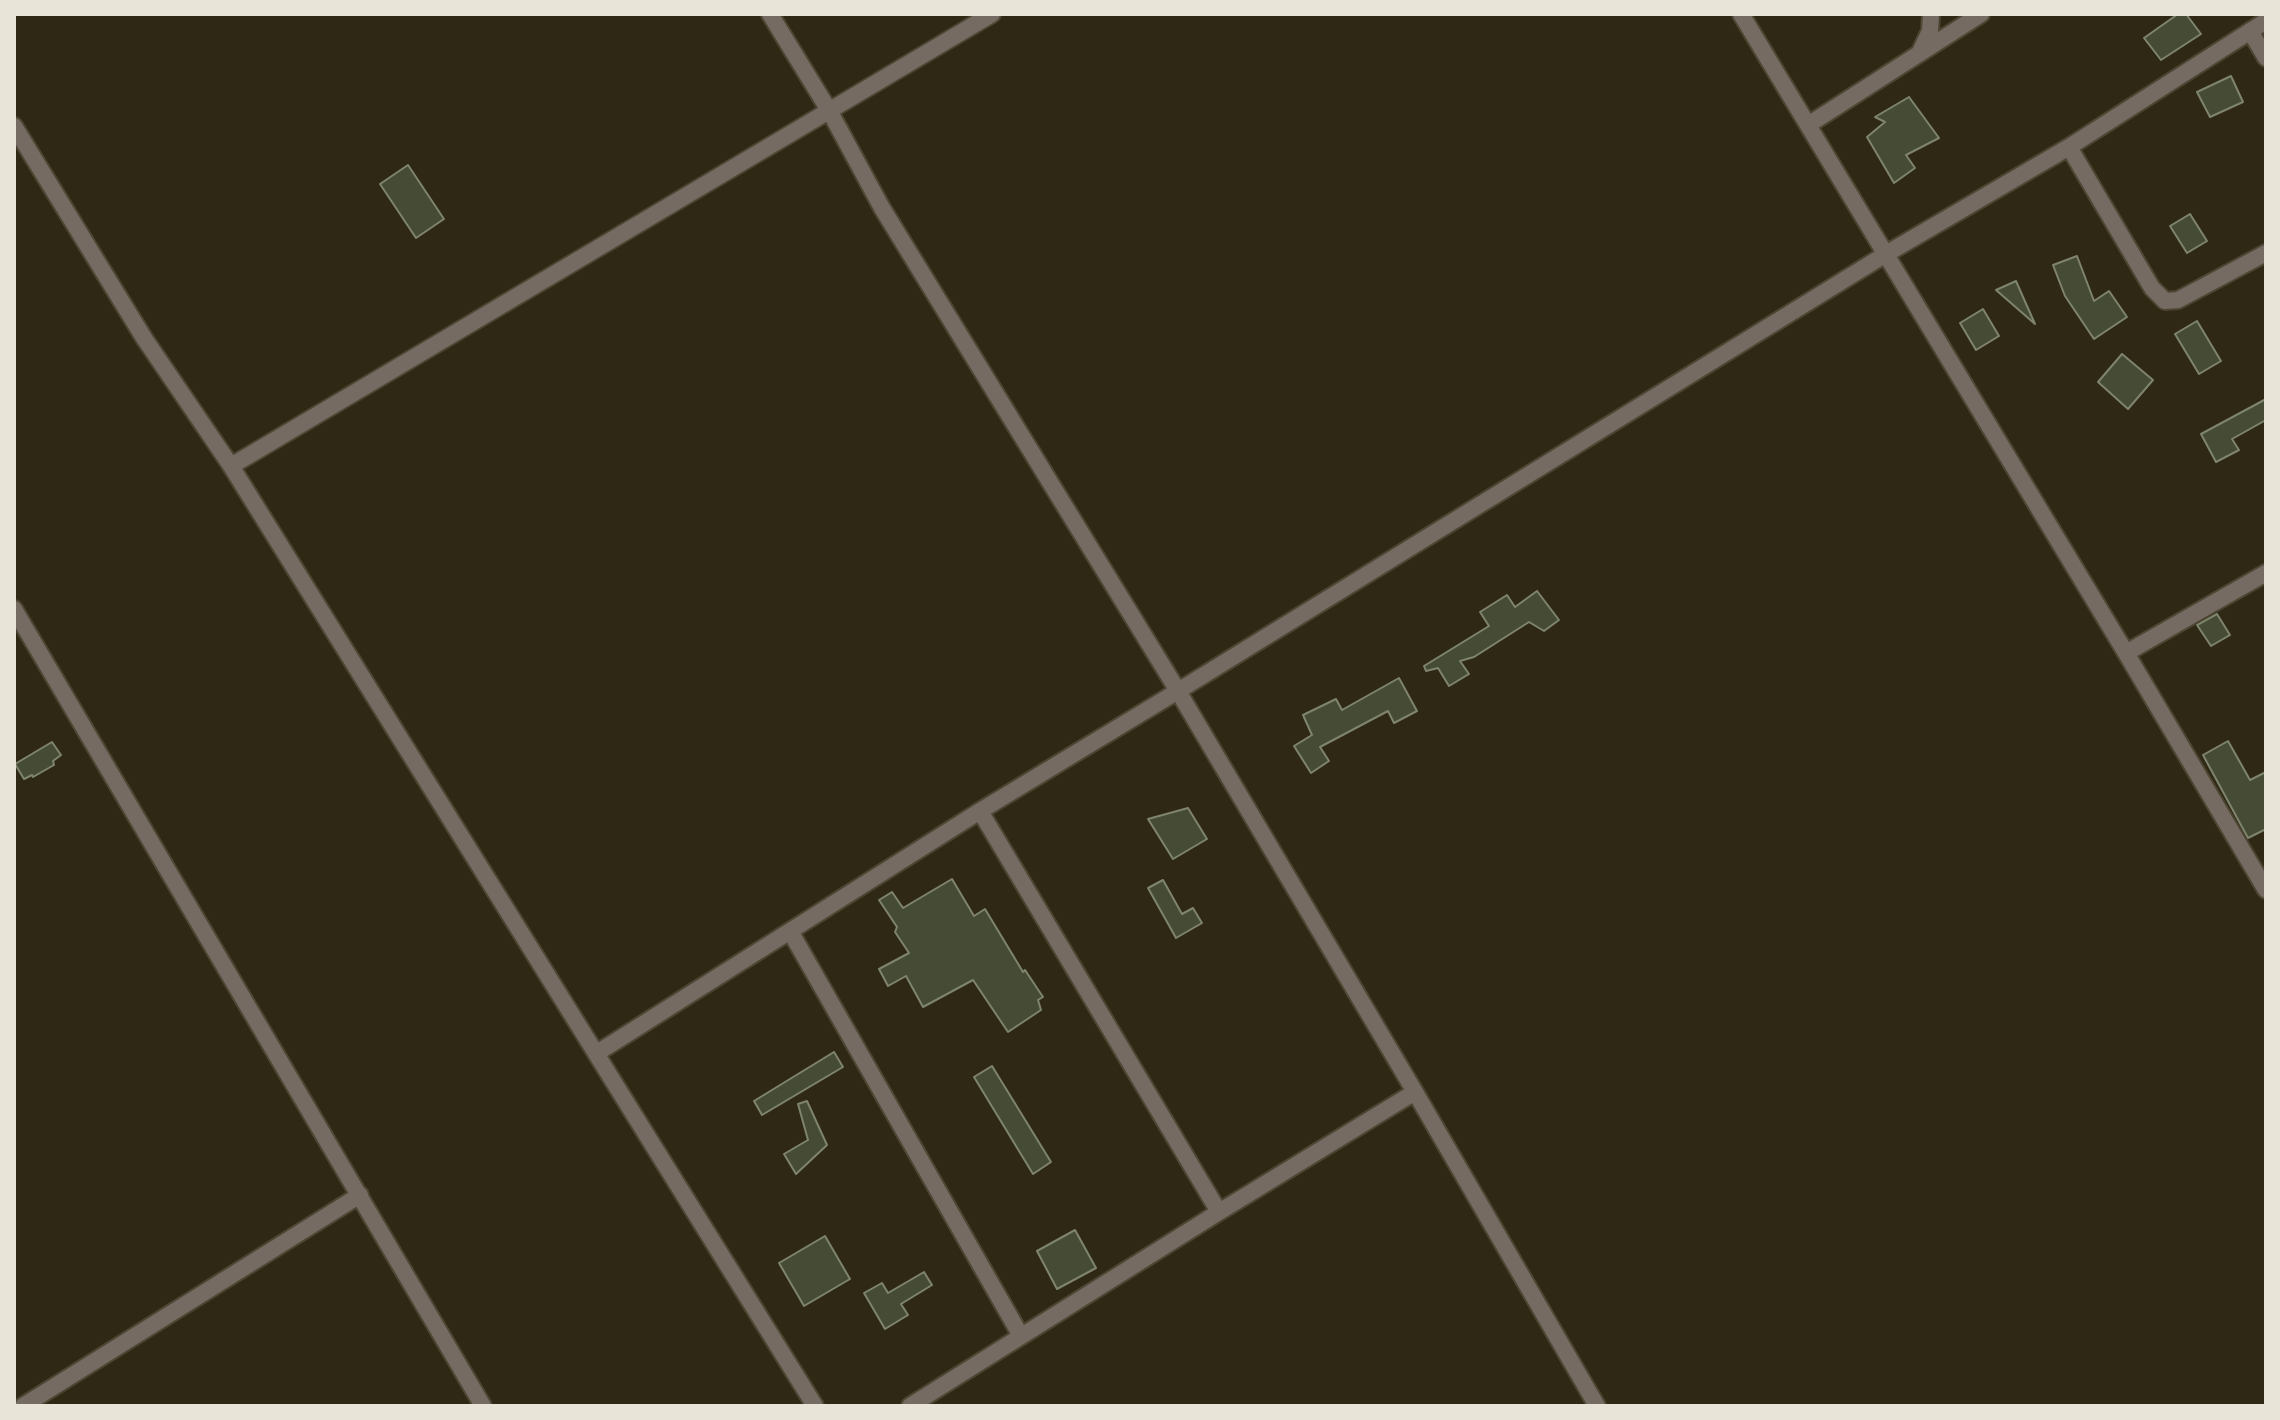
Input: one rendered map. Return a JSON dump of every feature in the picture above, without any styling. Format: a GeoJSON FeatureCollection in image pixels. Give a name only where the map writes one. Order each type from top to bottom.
{"type":"FeatureCollection","features":[{"type":"Feature","properties":{"kind":"street"},"geometry":{"type":"LineString","coordinates":[[770,14],[830,112],[882,208],[1178,691],[1597,1406]]}},
{"type":"Feature","properties":{"kind":"street"},"geometry":{"type":"LineString","coordinates":[[231,466],[992,14]]}},
{"type":"Feature","properties":{"kind":"street"},"geometry":{"type":"LineString","coordinates":[[1741,14],[2266,890]]}},
{"type":"Feature","properties":{"kind":"street"},"geometry":{"type":"LineString","coordinates":[[1919,53],[1930,31],[1931,14]]}},
{"type":"Feature","properties":{"kind":"street"},"geometry":{"type":"LineString","coordinates":[[1808,125],[1981,14]]}},
{"type":"Feature","properties":{"kind":"street"},"geometry":{"type":"LineString","coordinates":[[597,1053],[980,811],[1886,254],[2069,147],[2266,21]]}},
{"type":"Feature","properties":{"kind":"street"},"geometry":{"type":"LineString","coordinates":[[2250,31],[2266,58]]}},
{"type":"Feature","properties":{"kind":"street"},"geometry":{"type":"LineString","coordinates":[[14,126],[144,338],[231,466],[815,1406]]}},
{"type":"Feature","properties":{"kind":"street"},"geometry":{"type":"LineString","coordinates":[[2069,147],[2152,288],[2165,301],[2178,300],[2266,253]]}},
{"type":"Feature","properties":{"kind":"street"},"geometry":{"type":"LineString","coordinates":[[2126,653],[2266,573]]}},
{"type":"Feature","properties":{"kind":"street"},"geometry":{"type":"LineString","coordinates":[[14,609],[483,1406]]}},
{"type":"Feature","properties":{"kind":"street"},"geometry":{"type":"LineString","coordinates":[[980,811],[1219,1212]]}},
{"type":"Feature","properties":{"kind":"street"},"geometry":{"type":"LineString","coordinates":[[790,931],[1021,1336]]}},
{"type":"Feature","properties":{"kind":"street"},"geometry":{"type":"LineString","coordinates":[[910,1406],[1415,1092]]}},
{"type":"Feature","properties":{"kind":"street"},"geometry":{"type":"LineString","coordinates":[[23,1406],[360,1195]]}},
{"type":"Feature","properties":{"kind":"building"},"geometry":{"type":"Polygon","coordinates":[[[2178,14],[2186,14],[2201,34],[2161,60],[2144,38],[2178,14]]]}},
{"type":"Feature","properties":{"kind":"building"},"geometry":{"type":"Polygon","coordinates":[[[2231,76],[2243,102],[2210,117],[2197,92],[2231,76]]]}},
{"type":"Feature","properties":{"kind":"building"},"geometry":{"type":"Polygon","coordinates":[[[1909,97],[1939,138],[1906,155],[1915,168],[1894,183],[1867,137],[1885,122],[1875,117],[1909,97]]]}},
{"type":"Feature","properties":{"kind":"building"},"geometry":{"type":"Polygon","coordinates":[[[408,165],[444,219],[416,238],[380,184],[408,165]]]}},
{"type":"Feature","properties":{"kind":"building"},"geometry":{"type":"Polygon","coordinates":[[[2190,214],[2207,241],[2187,253],[2170,226],[2190,214]]]}},
{"type":"Feature","properties":{"kind":"building"},"geometry":{"type":"Polygon","coordinates":[[[2077,256],[2094,301],[2109,291],[2127,317],[2094,339],[2065,296],[2053,265],[2077,256]]]}},
{"type":"Feature","properties":{"kind":"building"},"geometry":{"type":"Polygon","coordinates":[[[2016,281],[2035,324],[1996,290],[2016,281]]]}},
{"type":"Feature","properties":{"kind":"building"},"geometry":{"type":"Polygon","coordinates":[[[1983,309],[1999,336],[1976,350],[1960,323],[1983,309]]]}},
{"type":"Feature","properties":{"kind":"building"},"geometry":{"type":"Polygon","coordinates":[[[2197,321],[2221,361],[2199,374],[2175,334],[2197,321]]]}},
{"type":"Feature","properties":{"kind":"building"},"geometry":{"type":"Polygon","coordinates":[[[2122,354],[2153,380],[2128,409],[2098,382],[2122,354]]]}},
{"type":"Feature","properties":{"kind":"building"},"geometry":{"type":"Polygon","coordinates":[[[2266,399],[2266,420],[2232,439],[2239,450],[2216,462],[2201,434],[2266,399]]]}},
{"type":"Feature","properties":{"kind":"building"},"geometry":{"type":"Polygon","coordinates":[[[1537,591],[1559,620],[1544,631],[1529,622],[1474,657],[1460,661],[1469,674],[1449,686],[1438,668],[1426,671],[1424,666],[1489,626],[1480,612],[1507,595],[1515,607],[1537,591]]]}},
{"type":"Feature","properties":{"kind":"building"},"geometry":{"type":"Polygon","coordinates":[[[2217,614],[2230,635],[2211,646],[2197,625],[2217,614]]]}},
{"type":"Feature","properties":{"kind":"building"},"geometry":{"type":"Polygon","coordinates":[[[1399,678],[1417,711],[1394,723],[1388,711],[1320,747],[1329,761],[1311,773],[1294,746],[1312,735],[1303,715],[1336,699],[1342,710],[1399,678]]]}},
{"type":"Feature","properties":{"kind":"building"},"geometry":{"type":"Polygon","coordinates":[[[2228,741],[2250,780],[2266,772],[2266,829],[2248,838],[2203,755],[2228,741]]]}},
{"type":"Feature","properties":{"kind":"building"},"geometry":{"type":"Polygon","coordinates":[[[52,742],[61,755],[53,761],[54,765],[24,779],[15,764],[52,742]]]}},
{"type":"Feature","properties":{"kind":"building"},"geometry":{"type":"Polygon","coordinates":[[[1188,808],[1207,839],[1173,859],[1148,819],[1188,808]]]}},
{"type":"Feature","properties":{"kind":"building"},"geometry":{"type":"Polygon","coordinates":[[[952,879],[974,916],[985,909],[1023,972],[1025,970],[1043,997],[1038,1000],[1041,1010],[1008,1032],[973,980],[923,1007],[906,976],[888,986],[879,969],[909,953],[879,900],[892,892],[903,908],[952,879]]]}},
{"type":"Feature","properties":{"kind":"building"},"geometry":{"type":"Polygon","coordinates":[[[1163,880],[1182,914],[1193,908],[1202,923],[1176,938],[1148,888],[1163,880]]]}},
{"type":"Feature","properties":{"kind":"building"},"geometry":{"type":"Polygon","coordinates":[[[834,1052],[843,1067],[762,1115],[754,1101],[834,1052]]]}},
{"type":"Feature","properties":{"kind":"building"},"geometry":{"type":"Polygon","coordinates":[[[992,1066],[1051,1162],[1033,1174],[974,1077],[992,1066]]]}},
{"type":"Feature","properties":{"kind":"building"},"geometry":{"type":"Polygon","coordinates":[[[807,1101],[827,1145],[796,1174],[784,1154],[808,1140],[798,1104],[807,1101]]]}},
{"type":"Feature","properties":{"kind":"building"},"geometry":{"type":"Polygon","coordinates":[[[1075,1230],[1096,1268],[1057,1289],[1037,1251],[1075,1230]]]}},
{"type":"Feature","properties":{"kind":"building"},"geometry":{"type":"Polygon","coordinates":[[[825,1236],[850,1279],[804,1306],[779,1263],[825,1236]]]}},
{"type":"Feature","properties":{"kind":"building"},"geometry":{"type":"Polygon","coordinates":[[[924,1272],[932,1285],[901,1304],[908,1315],[885,1329],[864,1293],[882,1283],[888,1293],[924,1272]]]}}]}
